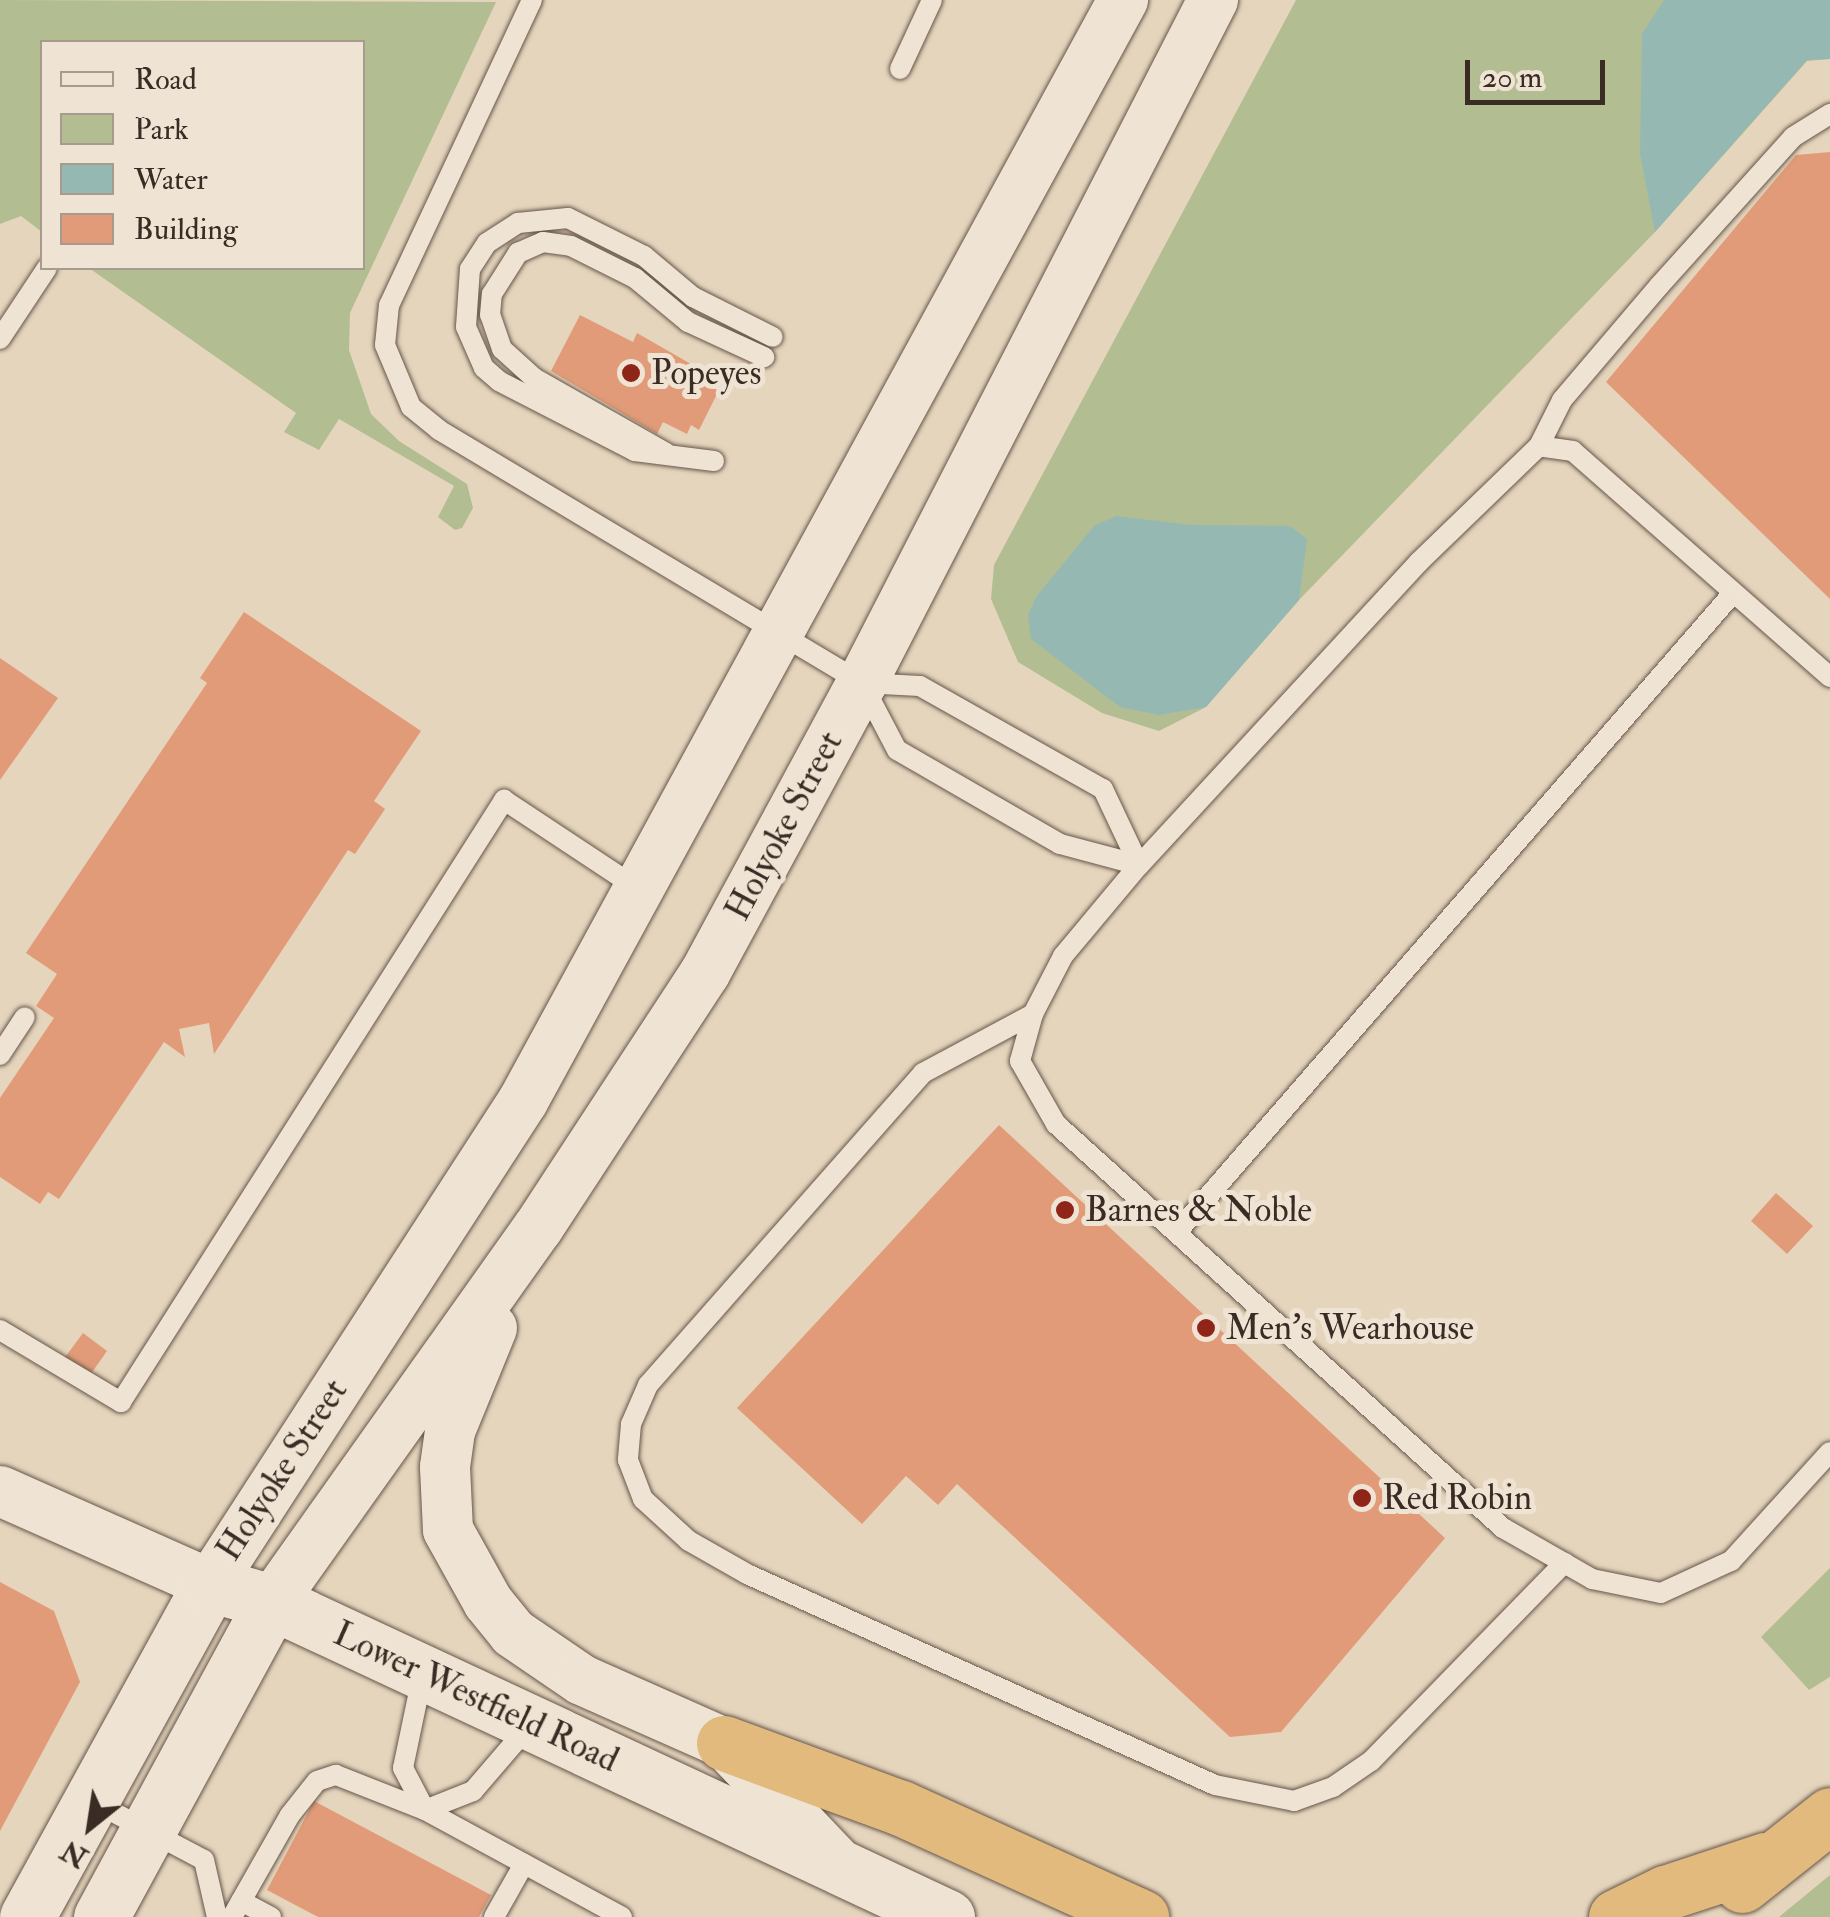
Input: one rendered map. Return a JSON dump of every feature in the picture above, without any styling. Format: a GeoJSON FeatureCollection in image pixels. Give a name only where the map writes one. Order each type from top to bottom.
{"type":"FeatureCollection","features":[{"type":"Feature","properties":{"kind":"highway"},"geometry":{"type":"LineString","coordinates":[[724,1743],[901,1808],[1141,1917]]}},
{"type":"Feature","properties":{"kind":"highway"},"geometry":{"type":"LineString","coordinates":[[1713,1917],[1765,1860],[1830,1815]]}},
{"type":"Feature","properties":{"kind":"highway"},"geometry":{"type":"LineString","coordinates":[[1616,1917],[1765,1860]]}},
{"type":"Feature","properties":{"kind":"main road","name":"Lower Westfield Road"},"geometry":{"type":"LineString","coordinates":[[210,1584],[272,1602],[423,1670],[947,1917]]}},
{"type":"Feature","properties":{"kind":"main road"},"geometry":{"type":"LineString","coordinates":[[30,1916],[89,1799],[210,1584]]}},
{"type":"Feature","properties":{"kind":"main road"},"geometry":{"type":"LineString","coordinates":[[102,1917],[272,1602]]}},
{"type":"Feature","properties":{"kind":"street","name":"Holyoke Street"},"geometry":{"type":"LineString","coordinates":[[210,1584],[494,1150],[640,890],[777,630],[1122,0]]}},
{"type":"Feature","properties":{"kind":"street","name":"Holyoke Street"},"geometry":{"type":"LineString","coordinates":[[272,1602],[538,1228],[705,973],[862,683],[1213,0]]}},
{"type":"Feature","properties":{"kind":"street"},"geometry":{"type":"LineString","coordinates":[[538,1228],[450,1431],[448,1530],[488,1602],[513,1633],[582,1680],[724,1743],[846,1872]]}},
{"type":"Feature","properties":{"kind":"street","name":"Lower Westfield Road"},"geometry":{"type":"LineString","coordinates":[[0,1491],[210,1584]]}},
{"type":"Feature","properties":{"kind":"lane"},"geometry":{"type":"LineString","coordinates":[[532,0],[389,305],[385,344],[390,367],[411,407],[439,430],[862,683],[920,686],[1103,788],[1139,865]]}},
{"type":"Feature","properties":{"kind":"lane"},"geometry":{"type":"LineString","coordinates":[[900,69],[932,0]]}},
{"type":"Feature","properties":{"kind":"lane"},"geometry":{"type":"LineString","coordinates":[[1830,114],[1792,137],[1562,400],[1539,446],[1418,562],[1139,865],[1063,956],[1033,1014],[1020,1061],[1056,1124],[1503,1528],[1592,1579],[1661,1594],[1731,1560],[1830,1452]]}},
{"type":"Feature","properties":{"kind":"lane"},"geometry":{"type":"LineString","coordinates":[[714,460],[635,452],[484,368],[464,305],[470,269],[487,243],[518,223],[568,218],[644,256],[693,297],[773,337]]}},
{"type":"Feature","properties":{"kind":"lane"},"geometry":{"type":"LineString","coordinates":[[669,456],[534,378],[502,350],[490,315],[507,264],[530,245],[571,246],[635,278],[688,322],[764,357]]}},
{"type":"Feature","properties":{"kind":"lane"},"geometry":{"type":"LineString","coordinates":[[0,338],[45,270]]}},
{"type":"Feature","properties":{"kind":"lane"},"geometry":{"type":"LineString","coordinates":[[1539,446],[1573,451],[1830,677]]}},
{"type":"Feature","properties":{"kind":"lane"},"geometry":{"type":"LineString","coordinates":[[1178,1232],[1733,592]]}},
{"type":"Feature","properties":{"kind":"lane"},"geometry":{"type":"LineString","coordinates":[[862,683],[896,750],[1060,844],[1139,865]]}},
{"type":"Feature","properties":{"kind":"lane"},"geometry":{"type":"LineString","coordinates":[[0,1330],[120,1402],[504,800],[640,890]]}},
{"type":"Feature","properties":{"kind":"lane"},"geometry":{"type":"LineString","coordinates":[[1033,1014],[924,1073],[648,1384],[631,1424],[628,1460],[643,1499],[690,1540],[747,1574],[1215,1785],[1294,1801],[1333,1787],[1371,1761],[1564,1563]]}},
{"type":"Feature","properties":{"kind":"lane"},"geometry":{"type":"LineString","coordinates":[[0,1056],[24,1017]]}},
{"type":"Feature","properties":{"kind":"lane"},"geometry":{"type":"LineString","coordinates":[[423,1670],[403,1768],[425,1810]]}},
{"type":"Feature","properties":{"kind":"lane"},"geometry":{"type":"LineString","coordinates":[[425,1810],[474,1792],[531,1723]]}},
{"type":"Feature","properties":{"kind":"lane"},"geometry":{"type":"LineString","coordinates":[[271,1917],[236,1909],[317,1780],[336,1775],[425,1810],[622,1917]]}},
{"type":"Feature","properties":{"kind":"lane"},"geometry":{"type":"LineString","coordinates":[[89,1799],[204,1860],[218,1917]]}},
{"type":"Feature","properties":{"kind":"lane"},"geometry":{"type":"LineString","coordinates":[[494,1917],[524,1864]]}},
{"type":"Feature","properties":{"kind":"green space"},"geometry":{"type":"Polygon","coordinates":[[[0,0],[496,2],[350,313],[349,350],[371,414],[399,441],[467,484],[473,508],[462,528],[455,530],[438,517],[454,486],[339,419],[319,450],[284,432],[296,413],[92,270],[365,270],[365,40],[40,40],[40,230],[21,216],[0,224],[0,0]]]}},
{"type":"Feature","properties":{"kind":"green space"},"geometry":{"type":"Polygon","coordinates":[[[1296,0],[1830,0],[1830,59],[1807,61],[1655,232],[1299,600],[1206,707],[1159,731],[1102,713],[1018,662],[991,599],[994,565],[1296,0]]]}},
{"type":"Feature","properties":{"kind":"green space"},"geometry":{"type":"Polygon","coordinates":[[[1830,1568],[1830,1677],[1809,1690],[1761,1637],[1830,1568]]]}},
{"type":"Feature","properties":{"kind":"green space"},"geometry":{"type":"Polygon","coordinates":[[[1830,1875],[1830,1917],[1779,1917],[1830,1875]]]}},
{"type":"Feature","properties":{"kind":"water"},"geometry":{"type":"Polygon","coordinates":[[[1664,0],[1830,0],[1830,59],[1807,60],[1655,232],[1640,153],[1642,34],[1664,0]]]}},
{"type":"Feature","properties":{"kind":"water"},"geometry":{"type":"Polygon","coordinates":[[[1116,516],[1192,525],[1290,526],[1307,539],[1299,600],[1206,707],[1159,715],[1120,707],[1031,639],[1028,615],[1036,597],[1094,526],[1116,516]]]}},
{"type":"Feature","properties":{"kind":"building"},"geometry":{"type":"Polygon","coordinates":[[[1830,152],[1830,599],[1606,382],[1796,155],[1830,152]]]}},
{"type":"Feature","properties":{"kind":"building","name":"Popeyes"},"geometry":{"type":"Polygon","coordinates":[[[580,315],[633,342],[637,333],[710,375],[710,385],[719,390],[699,430],[691,425],[687,434],[663,422],[657,434],[551,371],[580,315]]]}},
{"type":"Feature","properties":{"kind":"building"},"geometry":{"type":"Polygon","coordinates":[[[244,612],[421,731],[374,801],[385,809],[355,854],[348,850],[214,1054],[209,1023],[179,1029],[185,1057],[164,1042],[59,1199],[48,1192],[40,1204],[0,1177],[0,1098],[54,1018],[36,1006],[57,974],[26,953],[207,683],[200,678],[244,612]]]}},
{"type":"Feature","properties":{"kind":"building"},"geometry":{"type":"Polygon","coordinates":[[[0,658],[58,698],[0,780],[0,658]]]}},
{"type":"Feature","properties":{"kind":"building"},"geometry":{"type":"Polygon","coordinates":[[[999,1125],[1445,1538],[1281,1732],[1230,1737],[957,1484],[938,1505],[906,1476],[862,1524],[737,1408],[999,1125]]]}},
{"type":"Feature","properties":{"kind":"building"},"geometry":{"type":"Polygon","coordinates":[[[1776,1193],[1813,1226],[1787,1254],[1751,1221],[1776,1193]]]}},
{"type":"Feature","properties":{"kind":"building"},"geometry":{"type":"Polygon","coordinates":[[[83,1333],[107,1351],[88,1378],[63,1360],[83,1333]]]}},
{"type":"Feature","properties":{"kind":"building"},"geometry":{"type":"Polygon","coordinates":[[[0,1582],[54,1611],[80,1682],[0,1831],[0,1582]]]}},
{"type":"Feature","properties":{"kind":"building"},"geometry":{"type":"Polygon","coordinates":[[[314,1801],[491,1895],[479,1917],[318,1917],[267,1890],[314,1801]]]}},
{"type":"Feature","properties":{"kind":"place","name":"Popeyes"},"geometry":{"type":"Point","coordinates":[631,373]}},
{"type":"Feature","properties":{"kind":"place","name":"Barnes & Noble"},"geometry":{"type":"Point","coordinates":[1065,1210]}},
{"type":"Feature","properties":{"kind":"place","name":"Men's Wearhouse"},"geometry":{"type":"Point","coordinates":[1206,1328]}},
{"type":"Feature","properties":{"kind":"place","name":"Red Robin"},"geometry":{"type":"Point","coordinates":[1362,1498]}}]}
